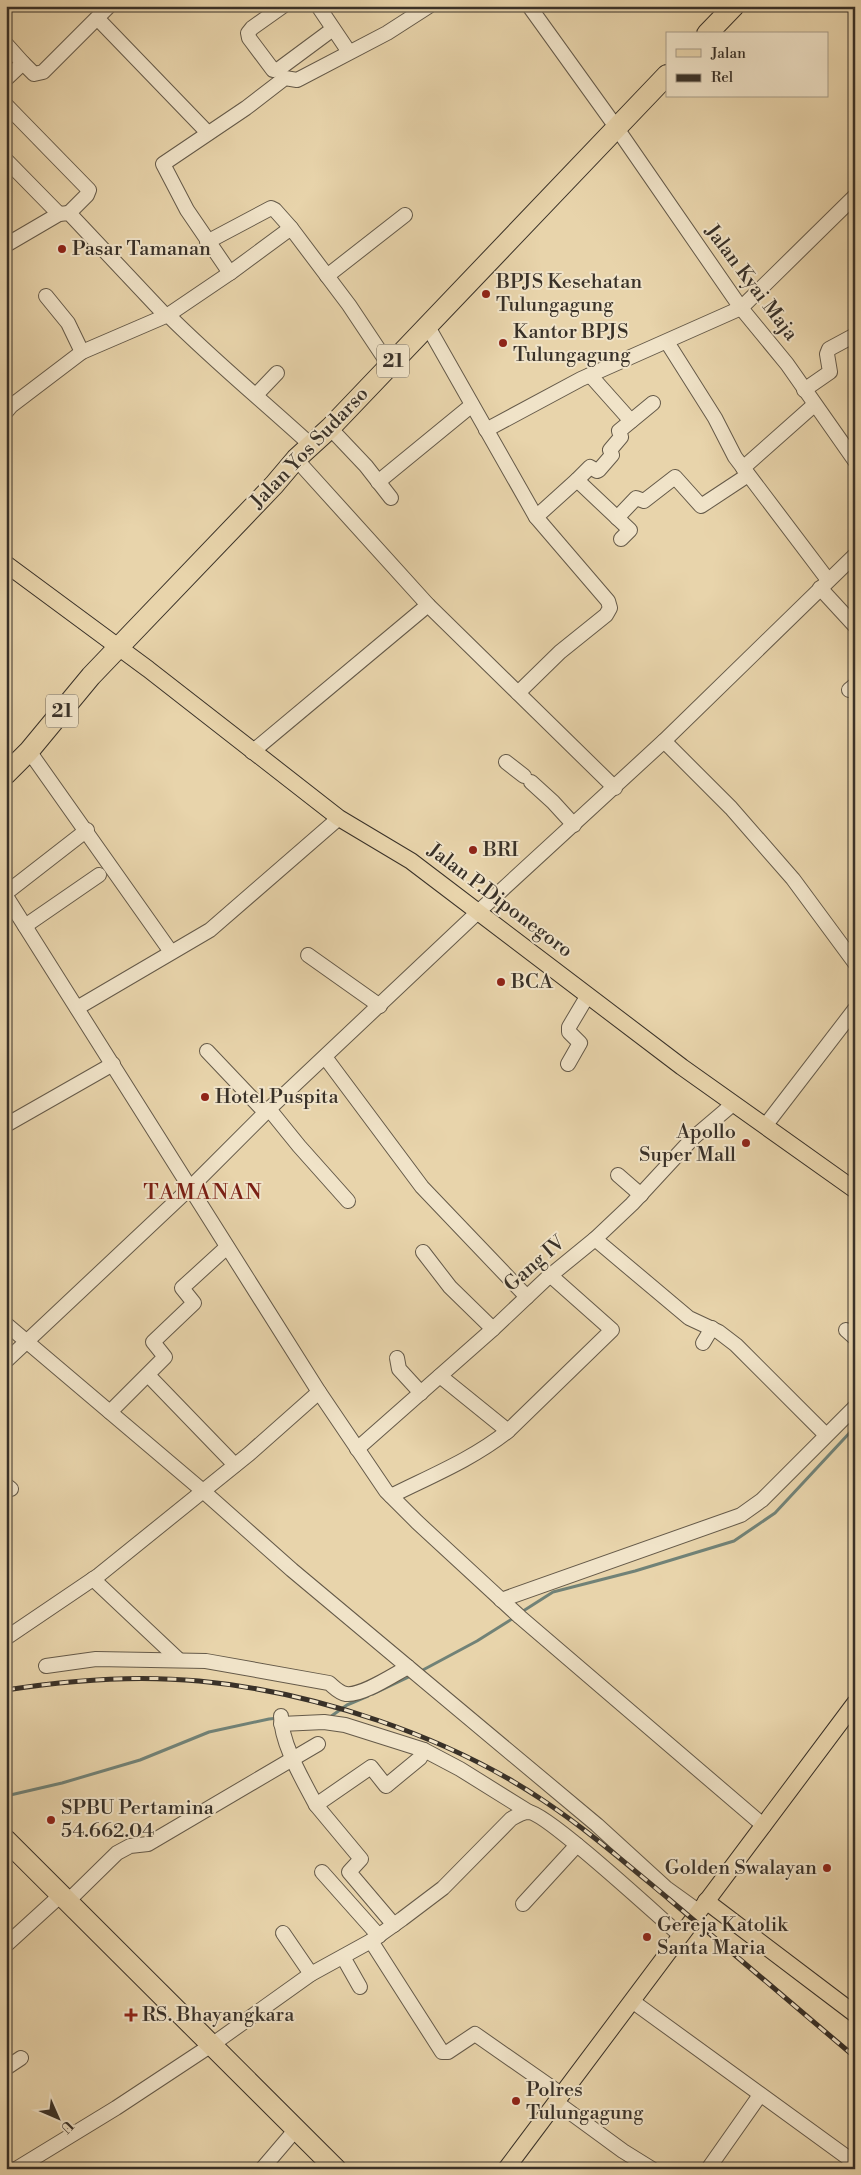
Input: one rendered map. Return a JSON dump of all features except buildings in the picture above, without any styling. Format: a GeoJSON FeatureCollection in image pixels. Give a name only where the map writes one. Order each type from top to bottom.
{"type":"FeatureCollection","features":[{"type":"Feature","properties":{"kind":"highway"},"geometry":{"type":"LineString","coordinates":[[709,32],[734,6]]}},
{"type":"Feature","properties":{"kind":"highway","name":"Jalan Yos Sudarso"},"geometry":{"type":"LineString","coordinates":[[119,648],[274,485],[296,459],[330,428],[388,365],[666,76]]}},
{"type":"Feature","properties":{"kind":"highway","name":"21"},"geometry":{"type":"LineString","coordinates":[[6,774],[29,751],[91,676],[119,648]]}},
{"type":"Feature","properties":{"kind":"highway"},"geometry":{"type":"LineString","coordinates":[[6,1840],[213,2044],[336,2169]]}},
{"type":"Feature","properties":{"kind":"main road","name":"Jalan P.Diponegoro"},"geometry":{"type":"LineString","coordinates":[[6,564],[119,648],[339,818],[411,861],[733,1104],[855,1190]]}},
{"type":"Feature","properties":{"kind":"main road"},"geometry":{"type":"LineString","coordinates":[[506,2169],[855,1703]]}},
{"type":"Feature","properties":{"kind":"main road"},"geometry":{"type":"LineString","coordinates":[[702,1906],[855,2014]]}},
{"type":"Feature","properties":{"kind":"street"},"geometry":{"type":"LineString","coordinates":[[6,44],[34,74],[43,72],[109,6]]}},
{"type":"Feature","properties":{"kind":"street"},"geometry":{"type":"LineString","coordinates":[[283,6],[252,28],[248,33],[249,38],[272,70],[279,70],[333,29]]}},
{"type":"Feature","properties":{"kind":"street"},"geometry":{"type":"LineString","coordinates":[[318,6],[347,48]]}},
{"type":"Feature","properties":{"kind":"street"},"geometry":{"type":"LineString","coordinates":[[230,273],[207,242],[162,165],[246,108],[285,78],[297,80],[301,78],[387,33],[429,6]]}},
{"type":"Feature","properties":{"kind":"street","name":"Jalan Kyai Maja"},"geometry":{"type":"LineString","coordinates":[[529,6],[616,127],[741,308],[787,364],[855,461]]}},
{"type":"Feature","properties":{"kind":"street"},"geometry":{"type":"LineString","coordinates":[[98,19],[208,132]]}},
{"type":"Feature","properties":{"kind":"street"},"geometry":{"type":"LineString","coordinates":[[6,78],[23,63]]}},
{"type":"Feature","properties":{"kind":"street"},"geometry":{"type":"LineString","coordinates":[[6,105],[89,190],[88,194],[64,214],[6,245]]}},
{"type":"Feature","properties":{"kind":"street"},"geometry":{"type":"LineString","coordinates":[[6,160],[201,348],[256,394],[312,446]]}},
{"type":"Feature","properties":{"kind":"street"},"geometry":{"type":"LineString","coordinates":[[486,430],[590,375],[741,308],[855,196]]}},
{"type":"Feature","properties":{"kind":"street"},"geometry":{"type":"LineString","coordinates":[[207,242],[271,208],[275,210],[349,305],[388,365]]}},
{"type":"Feature","properties":{"kind":"street"},"geometry":{"type":"LineString","coordinates":[[327,276],[405,215]]}},
{"type":"Feature","properties":{"kind":"street"},"geometry":{"type":"LineString","coordinates":[[6,412],[55,371],[82,352],[167,315],[230,273],[290,228]]}},
{"type":"Feature","properties":{"kind":"street"},"geometry":{"type":"LineString","coordinates":[[46,296],[68,323],[82,352]]}},
{"type":"Feature","properties":{"kind":"street"},"geometry":{"type":"LineString","coordinates":[[427,325],[536,517],[608,601],[610,608],[606,615],[560,652],[518,693]]}},
{"type":"Feature","properties":{"kind":"street"},"geometry":{"type":"LineString","coordinates":[[804,390],[830,372],[827,354],[829,349],[855,335]]}},
{"type":"Feature","properties":{"kind":"street"},"geometry":{"type":"LineString","coordinates":[[667,342],[715,418],[735,457],[855,626]]}},
{"type":"Feature","properties":{"kind":"street"},"geometry":{"type":"LineString","coordinates":[[256,394],[277,373]]}},
{"type":"Feature","properties":{"kind":"street"},"geometry":{"type":"LineString","coordinates":[[590,375],[631,420]]}},
{"type":"Feature","properties":{"kind":"street"},"geometry":{"type":"LineString","coordinates":[[536,517],[590,467],[597,471],[600,470],[612,455],[610,450],[622,437],[619,431],[653,403]]}},
{"type":"Feature","properties":{"kind":"street"},"geometry":{"type":"LineString","coordinates":[[378,482],[472,404]]}},
{"type":"Feature","properties":{"kind":"street"},"geometry":{"type":"LineString","coordinates":[[617,518],[636,498],[644,501],[675,477],[701,506],[745,471],[814,405]]}},
{"type":"Feature","properties":{"kind":"street"},"geometry":{"type":"LineString","coordinates":[[330,428],[366,466],[391,498]]}},
{"type":"Feature","properties":{"kind":"street"},"geometry":{"type":"LineString","coordinates":[[296,459],[428,605],[615,788]]}},
{"type":"Feature","properties":{"kind":"street"},"geometry":{"type":"LineString","coordinates":[[578,480],[630,530],[621,539]]}},
{"type":"Feature","properties":{"kind":"street"},"geometry":{"type":"LineString","coordinates":[[6,1361],[190,1188],[267,1110],[380,1006],[479,911],[615,788],[855,555]]}},
{"type":"Feature","properties":{"kind":"street"},"geometry":{"type":"LineString","coordinates":[[252,752],[428,605]]}},
{"type":"Feature","properties":{"kind":"street"},"geometry":{"type":"LineString","coordinates":[[664,741],[731,808],[793,878],[855,963]]}},
{"type":"Feature","properties":{"kind":"street"},"geometry":{"type":"LineString","coordinates":[[29,751],[87,830],[106,870],[171,952]]}},
{"type":"Feature","properties":{"kind":"street"},"geometry":{"type":"LineString","coordinates":[[506,762],[553,802],[574,825]]}},
{"type":"Feature","properties":{"kind":"street"},"geometry":{"type":"LineString","coordinates":[[77,1008],[210,930],[339,818]]}},
{"type":"Feature","properties":{"kind":"street"},"geometry":{"type":"LineString","coordinates":[[87,830],[6,895],[227,1247],[357,1449],[391,1496],[520,1617],[764,1826]]}},
{"type":"Feature","properties":{"kind":"street"},"geometry":{"type":"LineString","coordinates":[[25,926],[106,870]]}},
{"type":"Feature","properties":{"kind":"street"},"geometry":{"type":"LineString","coordinates":[[308,956],[380,1006]]}},
{"type":"Feature","properties":{"kind":"street"},"geometry":{"type":"LineString","coordinates":[[568,1064],[580,1043],[569,1032],[569,1027],[588,995]]}},
{"type":"Feature","properties":{"kind":"street"},"geometry":{"type":"LineString","coordinates":[[765,1126],[855,1009]]}},
{"type":"Feature","properties":{"kind":"street"},"geometry":{"type":"LineString","coordinates":[[208,1051],[267,1110],[348,1201]]}},
{"type":"Feature","properties":{"kind":"street"},"geometry":{"type":"LineString","coordinates":[[324,1057],[422,1187],[527,1297]]}},
{"type":"Feature","properties":{"kind":"street"},"geometry":{"type":"LineString","coordinates":[[6,1125],[112,1064]]}},
{"type":"Feature","properties":{"kind":"street","name":"Gang IV"},"geometry":{"type":"LineString","coordinates":[[357,1449],[422,1393],[550,1275],[595,1239],[640,1195],[693,1138],[733,1104]]}},
{"type":"Feature","properties":{"kind":"street"},"geometry":{"type":"LineString","coordinates":[[618,1175],[640,1195]]}},
{"type":"Feature","properties":{"kind":"street"},"geometry":{"type":"LineString","coordinates":[[595,1239],[689,1318],[712,1328],[736,1345],[826,1435]]}},
{"type":"Feature","properties":{"kind":"street"},"geometry":{"type":"LineString","coordinates":[[110,1412],[166,1356],[154,1341],[194,1303],[183,1287],[227,1247]]}},
{"type":"Feature","properties":{"kind":"street"},"geometry":{"type":"LineString","coordinates":[[422,1252],[450,1286],[492,1329]]}},
{"type":"Feature","properties":{"kind":"street"},"geometry":{"type":"LineString","coordinates":[[391,1496],[478,1453],[508,1431],[612,1330],[550,1275]]}},
{"type":"Feature","properties":{"kind":"street"},"geometry":{"type":"LineString","coordinates":[[6,1324],[203,1491],[292,1570],[597,1824],[666,1888],[702,1906]]}},
{"type":"Feature","properties":{"kind":"street"},"geometry":{"type":"LineString","coordinates":[[702,1343],[712,1328]]}},
{"type":"Feature","properties":{"kind":"street"},"geometry":{"type":"LineString","coordinates":[[397,1358],[399,1369],[422,1393]]}},
{"type":"Feature","properties":{"kind":"street"},"geometry":{"type":"LineString","coordinates":[[148,1375],[235,1465]]}},
{"type":"Feature","properties":{"kind":"street"},"geometry":{"type":"LineString","coordinates":[[440,1376],[508,1431]]}},
{"type":"Feature","properties":{"kind":"street"},"geometry":{"type":"LineString","coordinates":[[6,1638],[93,1579],[235,1465],[319,1392]]}},
{"type":"Feature","properties":{"kind":"street"},"geometry":{"type":"LineString","coordinates":[[504,1602],[741,1515],[762,1500],[855,1407]]}},
{"type":"Feature","properties":{"kind":"street"},"geometry":{"type":"LineString","coordinates":[[93,1579],[179,1660]]}},
{"type":"Feature","properties":{"kind":"street"},"geometry":{"type":"LineString","coordinates":[[46,1666],[96,1659],[206,1661],[329,1683],[337,1690],[346,1694],[363,1691],[413,1671]]}},
{"type":"Feature","properties":{"kind":"street"},"geometry":{"type":"LineString","coordinates":[[394,1925],[349,1872],[361,1859],[316,1805],[293,1759],[280,1720],[345,1725],[424,1750],[467,1773],[529,1812],[538,1815],[577,1845],[680,1935]]}},
{"type":"Feature","properties":{"kind":"street"},"geometry":{"type":"LineString","coordinates":[[6,1945],[117,1853],[130,1846],[148,1844],[318,1744]]}},
{"type":"Feature","properties":{"kind":"street"},"geometry":{"type":"LineString","coordinates":[[316,1805],[371,1767],[386,1786],[420,1758],[424,1750]]}},
{"type":"Feature","properties":{"kind":"street"},"geometry":{"type":"LineString","coordinates":[[16,2169],[116,2108],[213,2044],[312,1974],[394,1925],[444,1888],[511,1819],[529,1812]]}},
{"type":"Feature","properties":{"kind":"street"},"geometry":{"type":"LineString","coordinates":[[523,1904],[577,1845]]}},
{"type":"Feature","properties":{"kind":"street"},"geometry":{"type":"LineString","coordinates":[[322,1872],[375,1938],[442,2052],[448,2052],[476,2034],[644,2167]]}},
{"type":"Feature","properties":{"kind":"street"},"geometry":{"type":"LineString","coordinates":[[283,1933],[312,1974]]}},
{"type":"Feature","properties":{"kind":"street"},"geometry":{"type":"LineString","coordinates":[[342,1957],[360,1987]]}},
{"type":"Feature","properties":{"kind":"street"},"geometry":{"type":"LineString","coordinates":[[632,2001],[855,2162]]}},
{"type":"Feature","properties":{"kind":"street"},"geometry":{"type":"LineString","coordinates":[[6,2068],[21,2058]]}},
{"type":"Feature","properties":{"kind":"street"},"geometry":{"type":"LineString","coordinates":[[708,2169],[760,2095]]}},
{"type":"Feature","properties":{"kind":"street"},"geometry":{"type":"LineString","coordinates":[[262,2169],[297,2128]]}},
{"type":"Feature","properties":{"kind":"waterway"},"geometry":{"type":"LineString","coordinates":[[520,1613],[553,1592],[635,1571],[734,1541],[775,1513],[855,1427]]}},
{"type":"Feature","properties":{"kind":"waterway"},"geometry":{"type":"LineString","coordinates":[[421,1671],[477,1641],[515,1617]]}},
{"type":"Feature","properties":{"kind":"waterway"},"geometry":{"type":"LineString","coordinates":[[373,1694],[413,1675]]}},
{"type":"Feature","properties":{"kind":"waterway"},"geometry":{"type":"LineString","coordinates":[[330,1717],[347,1705],[368,1696]]}},
{"type":"Feature","properties":{"kind":"waterway"},"geometry":{"type":"LineString","coordinates":[[6,1796],[62,1783],[140,1760],[209,1732],[279,1718]]}},
{"type":"Feature","properties":{"kind":"railway"},"geometry":{"type":"LineString","coordinates":[[6,1690],[102,1680],[151,1678],[199,1681],[288,1695],[334,1707],[423,1737],[466,1756],[506,1778],[577,1824],[855,2057]]}},
{"type":"Feature","properties":{"kind":"place","name":"Pasar Tamanan"},"geometry":{"type":"Point","coordinates":[62,249]}},
{"type":"Feature","properties":{"kind":"place","name":"BPJS Kesehatan Tulungagung"},"geometry":{"type":"Point","coordinates":[486,294]}},
{"type":"Feature","properties":{"kind":"place","name":"Kantor BPJS Tulungagung"},"geometry":{"type":"Point","coordinates":[503,343]}},
{"type":"Feature","properties":{"kind":"place","name":"BRI"},"geometry":{"type":"Point","coordinates":[473,850]}},
{"type":"Feature","properties":{"kind":"place","name":"BCA"},"geometry":{"type":"Point","coordinates":[501,982]}},
{"type":"Feature","properties":{"kind":"place","name":"Hotel Puspita"},"geometry":{"type":"Point","coordinates":[205,1097]}},
{"type":"Feature","properties":{"kind":"place","name":"Apollo Super Mall"},"geometry":{"type":"Point","coordinates":[746,1143]}},
{"type":"Feature","properties":{"kind":"place","name":"SPBU Pertamina 54.662.04"},"geometry":{"type":"Point","coordinates":[51,1820]}},
{"type":"Feature","properties":{"kind":"place","name":"Golden Swalayan"},"geometry":{"type":"Point","coordinates":[827,1868]}},
{"type":"Feature","properties":{"kind":"place","name":"Gereja Katolik Santa Maria"},"geometry":{"type":"Point","coordinates":[647,1937]}},
{"type":"Feature","properties":{"kind":"place","name":"RS. Bhayangkara"},"geometry":{"type":"Point","coordinates":[131,2015]}},
{"type":"Feature","properties":{"kind":"place","name":"Polres Tulungagung"},"geometry":{"type":"Point","coordinates":[516,2101]}},
{"type":"Feature","properties":{"kind":"district","name":"TAMANAN"},"geometry":{"type":"Point","coordinates":[203,1192]}}]}
